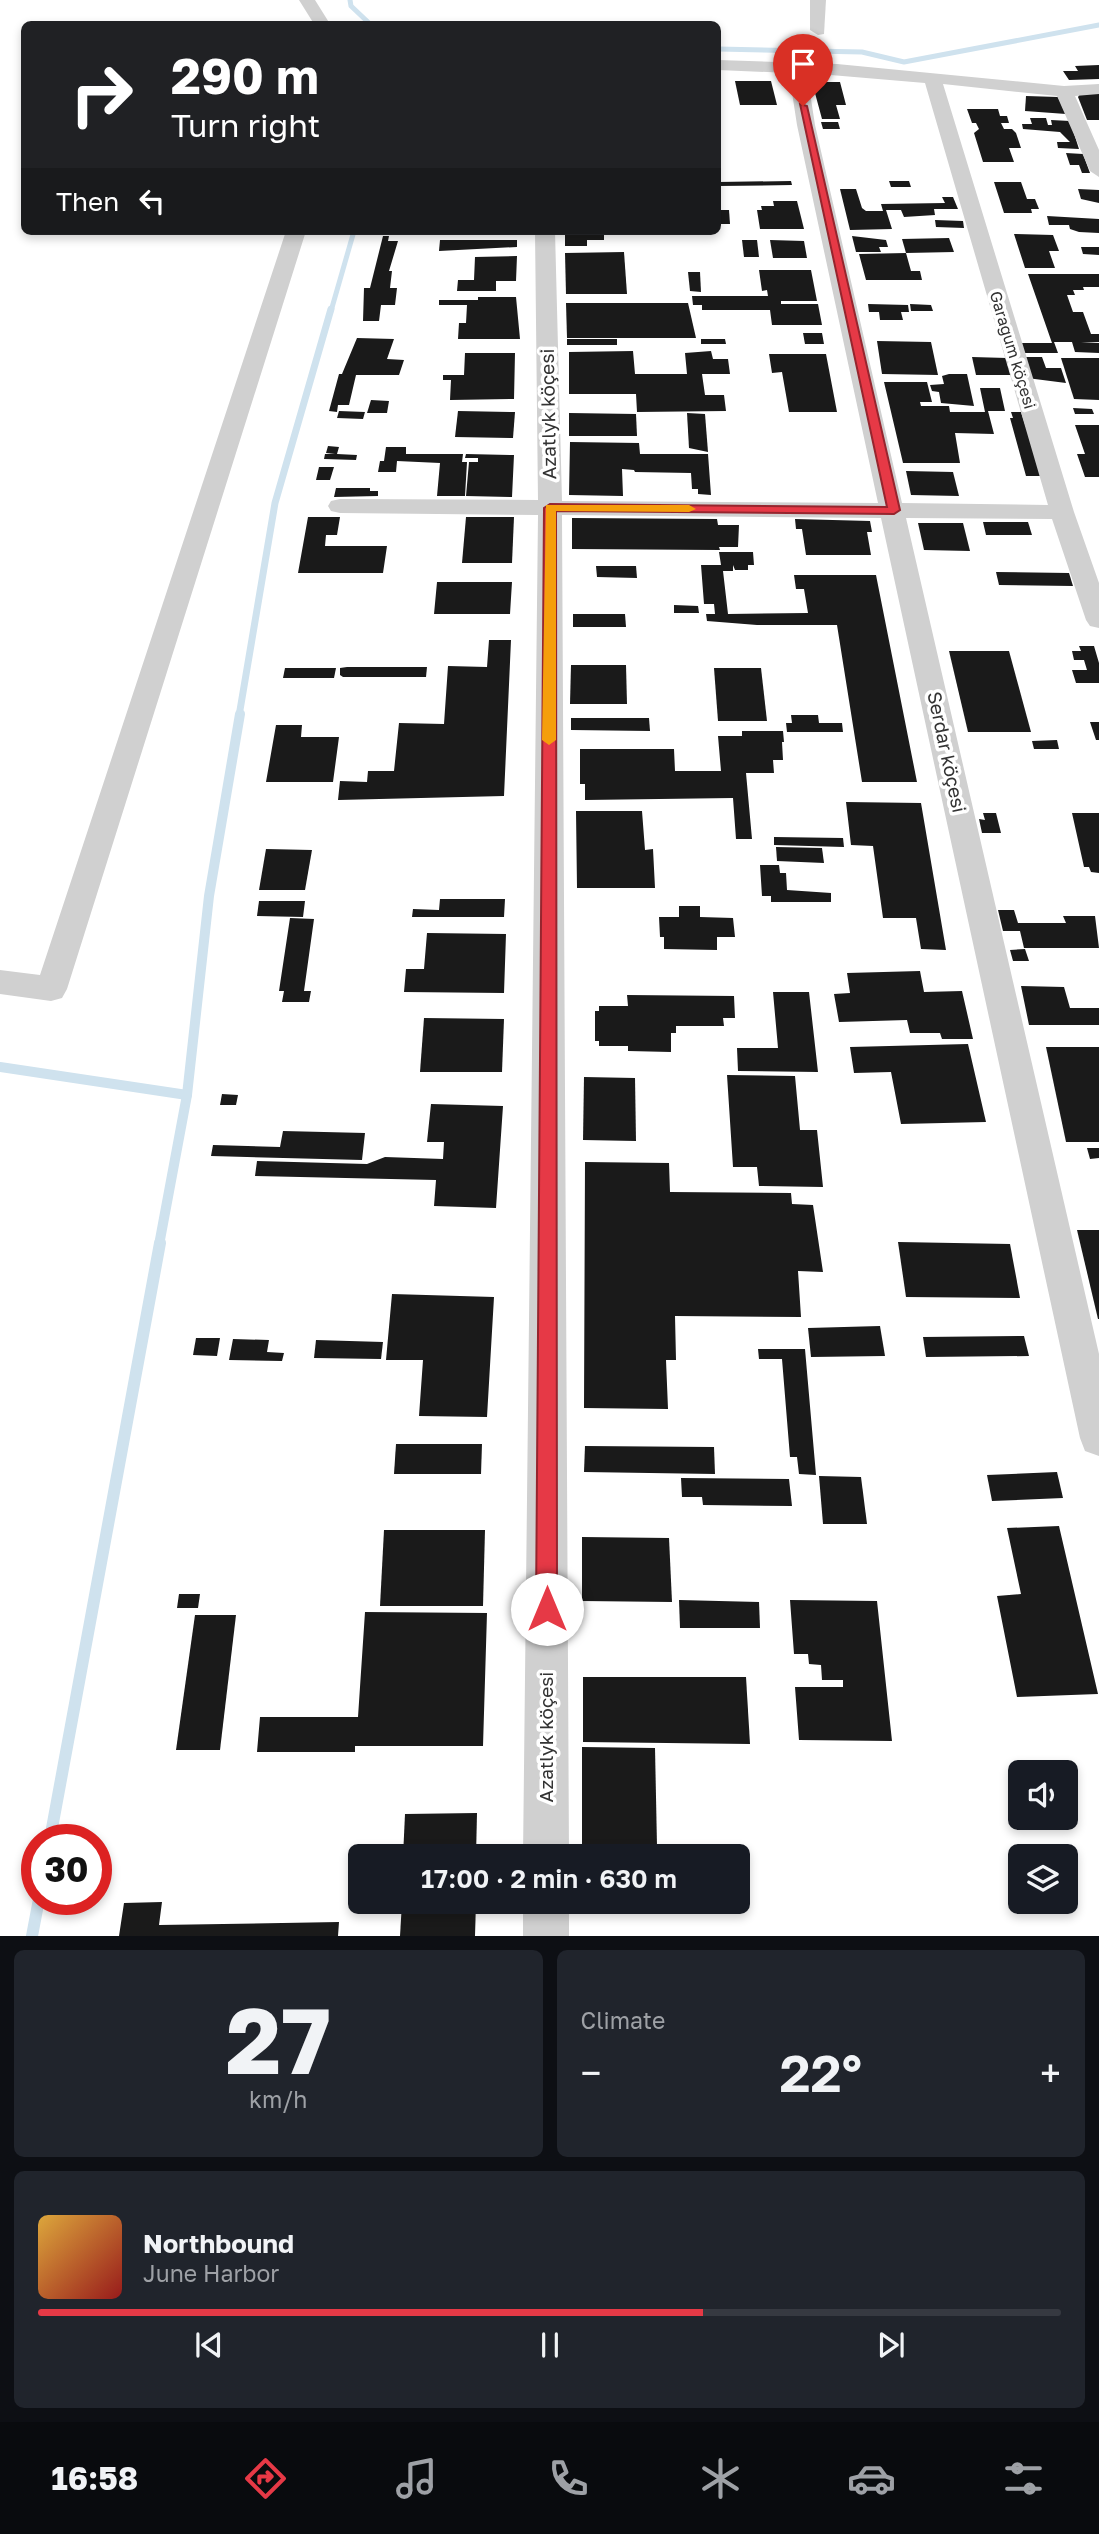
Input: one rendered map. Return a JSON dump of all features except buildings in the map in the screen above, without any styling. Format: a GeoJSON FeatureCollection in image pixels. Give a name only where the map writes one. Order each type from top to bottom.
{"type":"FeatureCollection","features":[{"type":"Feature","properties":{"kind":"street"},"geometry":{"type":"LineString","coordinates":[[307,0],[320,21]]}},
{"type":"Feature","properties":{"kind":"street"},"geometry":{"type":"LineString","coordinates":[[818,0],[818,30]]}},
{"type":"Feature","properties":{"kind":"street"},"geometry":{"type":"LineString","coordinates":[[721,65],[797,66],[1064,91],[1099,89]]}},
{"type":"Feature","properties":{"kind":"street","name":"Serdar köçesi"},"geometry":{"type":"LineString","coordinates":[[797,66],[806,125],[1099,1438]]}},
{"type":"Feature","properties":{"kind":"street","name":"Garagum köçesi"},"geometry":{"type":"LineString","coordinates":[[932,78],[1062,512],[1099,620]]}},
{"type":"Feature","properties":{"kind":"street"},"geometry":{"type":"LineString","coordinates":[[1064,91],[1099,171]]}},
{"type":"Feature","properties":{"kind":"street"},"geometry":{"type":"LineString","coordinates":[[0,982],[51,989],[295,235]]}},
{"type":"Feature","properties":{"kind":"street","name":"Azatlyk köçesi"},"geometry":{"type":"LineString","coordinates":[[545,235],[550,508],[546,1844]]}},
{"type":"Feature","properties":{"kind":"street"},"geometry":{"type":"LineString","coordinates":[[340,506],[1062,512]]}},
{"type":"Feature","properties":{"kind":"street"},"geometry":{"type":"LineString","coordinates":[[546,1914],[546,1936]]}},
{"type":"Feature","properties":{"kind":"waterway"},"geometry":{"type":"LineString","coordinates":[[350,0],[351,6],[367,21]]}},
{"type":"Feature","properties":{"kind":"waterway"},"geometry":{"type":"LineString","coordinates":[[721,49],[862,52],[904,62],[1099,25]]}},
{"type":"Feature","properties":{"kind":"waterway"},"geometry":{"type":"LineString","coordinates":[[331,311],[353,235]]}},
{"type":"Feature","properties":{"kind":"waterway"},"geometry":{"type":"LineString","coordinates":[[239,716],[275,503],[331,309]]}},
{"type":"Feature","properties":{"kind":"waterway"},"geometry":{"type":"LineString","coordinates":[[187,1095],[209,896],[240,714]]}},
{"type":"Feature","properties":{"kind":"waterway"},"geometry":{"type":"LineString","coordinates":[[0,1067],[187,1095]]}},
{"type":"Feature","properties":{"kind":"waterway"},"geometry":{"type":"LineString","coordinates":[[159,1245],[187,1095]]}},
{"type":"Feature","properties":{"kind":"waterway"},"geometry":{"type":"LineString","coordinates":[[53,1824],[160,1243]]}},
{"type":"Feature","properties":{"kind":"waterway"},"geometry":{"type":"LineString","coordinates":[[32,1936],[36,1915]]}},
{"type":"Feature","properties":{"kind":"slow traffic"},"geometry":{"type":"LineString","coordinates":[[549,740],[550,508],[689,509]]}},
{"type":"Feature","properties":{"kind":"route"},"geometry":{"type":"LineString","coordinates":[[547,1609],[550,508],[894,510],[803,106]]}}]}
